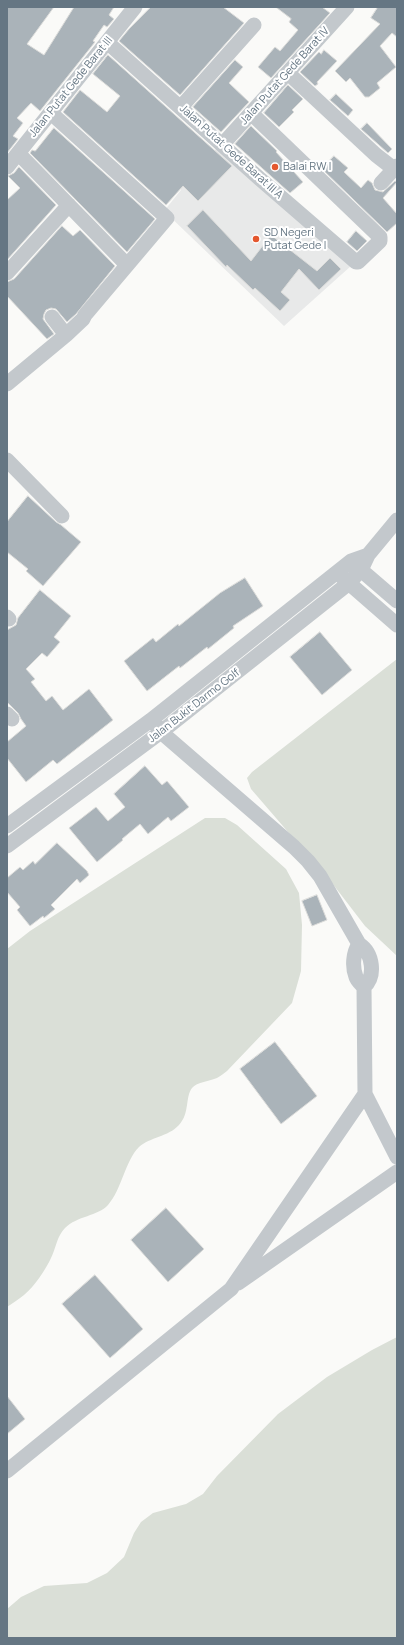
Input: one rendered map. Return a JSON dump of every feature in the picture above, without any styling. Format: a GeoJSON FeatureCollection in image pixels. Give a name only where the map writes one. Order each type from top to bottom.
{"type":"FeatureCollection","features":[{"type":"Feature","properties":{"kind":"street","name":"Jalan Putat Gede Barat III"},"geometry":{"type":"LineString","coordinates":[[7,167],[135,7]]}},
{"type":"Feature","properties":{"kind":"street","name":"Jalan Putat Gede Barat IV"},"geometry":{"type":"LineString","coordinates":[[222,145],[288,73],[343,8]]}},
{"type":"Feature","properties":{"kind":"street"},"geometry":{"type":"LineString","coordinates":[[181,107],[254,25]]}},
{"type":"Feature","properties":{"kind":"street","name":"Jalan Putat Gede Barat III A"},"geometry":{"type":"LineString","coordinates":[[107,42],[260,179],[356,262],[358,262],[380,241],[380,237],[251,113]]}},
{"type":"Feature","properties":{"kind":"street"},"geometry":{"type":"LineString","coordinates":[[288,73],[376,155],[396,167],[381,183]]}},
{"type":"Feature","properties":{"kind":"street"},"geometry":{"type":"LineString","coordinates":[[7,384],[83,319],[85,314],[167,218],[51,112]]}},
{"type":"Feature","properties":{"kind":"street"},"geometry":{"type":"LineString","coordinates":[[18,153],[127,265]]}},
{"type":"Feature","properties":{"kind":"street"},"geometry":{"type":"LineString","coordinates":[[7,273],[68,205]]}},
{"type":"Feature","properties":{"kind":"street"},"geometry":{"type":"LineString","coordinates":[[52,317],[66,335]]}},
{"type":"Feature","properties":{"kind":"street"},"geometry":{"type":"LineString","coordinates":[[7,460],[62,516]]}},
{"type":"Feature","properties":{"kind":"street","name":"Jalan Bukit Darmo Golf"},"geometry":{"type":"LineString","coordinates":[[7,826],[151,720],[338,572],[356,565],[368,555],[397,520]]}},
{"type":"Feature","properties":{"kind":"street"},"geometry":{"type":"LineString","coordinates":[[356,565],[397,601]]}},
{"type":"Feature","properties":{"kind":"street","name":"Jalan Bukit Darmo Golf"},"geometry":{"type":"LineString","coordinates":[[7,846],[161,732],[349,583],[356,565]]}},
{"type":"Feature","properties":{"kind":"street"},"geometry":{"type":"LineString","coordinates":[[338,572],[397,625]]}},
{"type":"Feature","properties":{"kind":"street"},"geometry":{"type":"LineString","coordinates":[[151,720],[161,732],[294,847],[308,861],[320,876],[359,944],[365,948],[369,954],[372,976],[369,983],[364,987],[365,1094],[397,1157]]}},
{"type":"Feature","properties":{"kind":"street"},"geometry":{"type":"LineString","coordinates":[[231,1288],[365,1094]]}},
{"type":"Feature","properties":{"kind":"street"},"geometry":{"type":"LineString","coordinates":[[7,1471],[231,1288],[397,1172]]}},
{"type":"Feature","properties":{"kind":"shaded area","name":"SD Negeri Putat Gede I"},"geometry":{"type":"Polygon","coordinates":[[[218,147],[351,266],[284,326],[164,211],[181,190],[181,186],[218,147]]]}},
{"type":"Feature","properties":{"kind":"shaded area"},"geometry":{"type":"Polygon","coordinates":[[[397,659],[397,956],[365,926],[332,883],[251,789],[247,778],[252,772],[397,659]]]}},
{"type":"Feature","properties":{"kind":"shaded area"},"geometry":{"type":"Polygon","coordinates":[[[205,818],[225,818],[237,825],[286,869],[299,893],[302,925],[301,971],[292,1003],[227,1071],[217,1078],[200,1083],[192,1088],[185,1115],[179,1125],[170,1132],[148,1141],[139,1147],[130,1160],[117,1191],[108,1205],[99,1212],[75,1221],[62,1231],[53,1254],[39,1278],[28,1292],[7,1307],[7,949],[30,931],[205,818]]]}},
{"type":"Feature","properties":{"kind":"shaded area"},"geometry":{"type":"Polygon","coordinates":[[[397,1337],[397,1638],[7,1638],[7,1609],[21,1597],[44,1586],[87,1583],[107,1573],[124,1557],[134,1533],[141,1522],[153,1513],[186,1504],[203,1494],[217,1476],[278,1414],[327,1377],[397,1337]]]}},
{"type":"Feature","properties":{"kind":"building"},"geometry":{"type":"Polygon","coordinates":[[[7,7],[54,7],[27,44],[44,55],[74,7],[114,7],[109,15],[114,19],[107,27],[104,25],[93,41],[95,42],[40,111],[31,103],[17,118],[23,123],[13,136],[18,139],[7,153],[7,7]]]}},
{"type":"Feature","properties":{"kind":"building"},"geometry":{"type":"Polygon","coordinates":[[[151,7],[223,7],[244,23],[180,95],[119,41],[151,7]]]}},
{"type":"Feature","properties":{"kind":"building"},"geometry":{"type":"Polygon","coordinates":[[[276,7],[322,7],[330,13],[271,78],[258,67],[275,47],[280,51],[298,30],[289,22],[291,19],[276,7]]]}},
{"type":"Feature","properties":{"kind":"building"},"geometry":{"type":"Polygon","coordinates":[[[378,7],[397,7],[397,37],[392,33],[380,46],[396,67],[377,83],[380,88],[369,97],[365,97],[350,78],[346,82],[335,71],[380,24],[371,18],[378,7]]]}},
{"type":"Feature","properties":{"kind":"building"},"geometry":{"type":"Polygon","coordinates":[[[324,50],[337,61],[315,86],[300,72],[319,52],[321,54],[324,50]]]}},
{"type":"Feature","properties":{"kind":"building"},"geometry":{"type":"Polygon","coordinates":[[[108,55],[232,166],[198,201],[183,186],[166,205],[63,112],[80,90],[107,112],[120,96],[93,74],[108,55]]]}},
{"type":"Feature","properties":{"kind":"building"},"geometry":{"type":"Polygon","coordinates":[[[235,60],[243,67],[229,83],[249,102],[221,132],[193,107],[235,60]]]}},
{"type":"Feature","properties":{"kind":"building"},"geometry":{"type":"Polygon","coordinates":[[[288,85],[303,99],[292,110],[294,112],[279,127],[264,113],[288,85]]]}},
{"type":"Feature","properties":{"kind":"building"},"geometry":{"type":"Polygon","coordinates":[[[336,94],[353,110],[348,116],[330,100],[336,94]]]}},
{"type":"Feature","properties":{"kind":"building"},"geometry":{"type":"Polygon","coordinates":[[[367,123],[392,149],[388,153],[361,129],[367,123]]]}},
{"type":"Feature","properties":{"kind":"building"},"geometry":{"type":"Polygon","coordinates":[[[251,126],[277,151],[276,152],[303,182],[290,193],[235,144],[251,126]]]}},
{"type":"Feature","properties":{"kind":"building"},"geometry":{"type":"Polygon","coordinates":[[[54,128],[155,219],[127,252],[30,153],[32,150],[35,151],[54,128]]]}},
{"type":"Feature","properties":{"kind":"building"},"geometry":{"type":"Polygon","coordinates":[[[334,156],[348,168],[344,172],[361,188],[368,180],[372,183],[375,190],[383,192],[395,181],[397,182],[383,198],[397,214],[397,223],[387,232],[322,169],[334,156]]]}},
{"type":"Feature","properties":{"kind":"building"},"geometry":{"type":"Polygon","coordinates":[[[19,167],[56,205],[7,260],[7,200],[20,188],[8,176],[14,173],[19,167]]]}},
{"type":"Feature","properties":{"kind":"building"},"geometry":{"type":"Polygon","coordinates":[[[203,210],[251,261],[271,235],[317,271],[330,258],[341,269],[319,290],[299,269],[281,292],[290,300],[280,311],[255,288],[253,290],[227,265],[226,267],[187,226],[203,210]]]}},
{"type":"Feature","properties":{"kind":"building"},"geometry":{"type":"Polygon","coordinates":[[[62,226],[73,236],[80,230],[115,266],[76,314],[67,322],[56,309],[51,308],[46,310],[43,319],[54,334],[47,339],[7,296],[7,282],[14,279],[62,226]]]}},
{"type":"Feature","properties":{"kind":"building"},"geometry":{"type":"Polygon","coordinates":[[[356,231],[367,241],[357,251],[347,242],[356,231]]]}},
{"type":"Feature","properties":{"kind":"building"},"geometry":{"type":"Polygon","coordinates":[[[28,496],[56,522],[81,542],[43,586],[26,571],[28,569],[7,552],[7,522],[28,496]]]}},
{"type":"Feature","properties":{"kind":"building"},"geometry":{"type":"Polygon","coordinates":[[[245,578],[263,606],[233,626],[234,628],[208,649],[207,647],[180,668],[179,666],[147,691],[124,661],[153,638],[156,642],[178,624],[179,626],[220,593],[245,578]]]}},
{"type":"Feature","properties":{"kind":"building"},"geometry":{"type":"Polygon","coordinates":[[[40,590],[71,616],[54,637],[60,642],[47,657],[42,653],[26,669],[35,679],[31,682],[46,701],[52,696],[63,710],[89,689],[113,720],[57,764],[53,760],[26,782],[7,758],[7,742],[26,726],[18,713],[7,702],[7,630],[16,625],[18,618],[40,590]]]}},
{"type":"Feature","properties":{"kind":"building"},"geometry":{"type":"Polygon","coordinates":[[[320,632],[352,670],[322,695],[290,657],[320,632]]]}},
{"type":"Feature","properties":{"kind":"building"},"geometry":{"type":"Polygon","coordinates":[[[145,766],[162,785],[167,781],[189,807],[171,821],[168,817],[148,834],[140,824],[97,862],[69,828],[96,807],[108,821],[125,807],[114,794],[145,766]]]}},
{"type":"Feature","properties":{"kind":"building"},"geometry":{"type":"Polygon","coordinates":[[[57,843],[87,871],[89,875],[80,883],[77,879],[51,905],[55,909],[44,918],[43,916],[30,926],[17,910],[20,907],[7,892],[7,878],[20,867],[23,870],[33,861],[35,864],[57,843]]]}},
{"type":"Feature","properties":{"kind":"building"},"geometry":{"type":"Polygon","coordinates":[[[317,895],[327,920],[312,926],[302,901],[317,895]]]}},
{"type":"Feature","properties":{"kind":"building"},"geometry":{"type":"Polygon","coordinates":[[[275,1042],[317,1096],[281,1124],[240,1069],[275,1042]]]}},
{"type":"Feature","properties":{"kind":"building"},"geometry":{"type":"Polygon","coordinates":[[[166,1208],[204,1249],[168,1282],[131,1240],[166,1208]]]}},
{"type":"Feature","properties":{"kind":"building"},"geometry":{"type":"Polygon","coordinates":[[[95,1275],[143,1329],[110,1358],[62,1304],[95,1275]]]}},
{"type":"Feature","properties":{"kind":"building"},"geometry":{"type":"Polygon","coordinates":[[[7,1396],[25,1419],[7,1434],[7,1396]]]}},
{"type":"Feature","properties":{"kind":"place","name":"Balai RW I"},"geometry":{"type":"Point","coordinates":[275,167]}},
{"type":"Feature","properties":{"kind":"place","name":"SD Negeri Putat Gede I"},"geometry":{"type":"Point","coordinates":[256,239]}}]}
